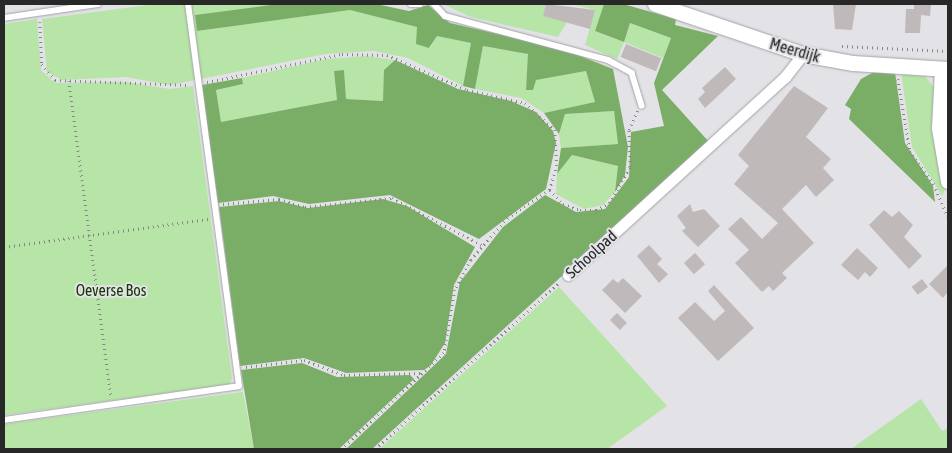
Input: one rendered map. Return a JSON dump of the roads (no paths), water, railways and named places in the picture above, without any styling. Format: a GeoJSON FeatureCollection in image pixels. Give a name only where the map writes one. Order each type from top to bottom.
{"type":"FeatureCollection","features":[{"type":"Feature","properties":{"kind":"street","name":"Meerdijk"},"geometry":{"type":"LineString","coordinates":[[655,4],[803,54],[898,66],[945,69]]}},
{"type":"Feature","properties":{"kind":"street","name":"Schoolpad"},"geometry":{"type":"LineString","coordinates":[[568,275],[784,77],[803,54]]}},
{"type":"Feature","properties":{"kind":"street"},"geometry":{"type":"LineString","coordinates":[[945,69],[940,145],[948,181]]}},
{"type":"Feature","properties":{"kind":"lane"},"geometry":{"type":"LineString","coordinates":[[4,18],[98,4]]}},
{"type":"Feature","properties":{"kind":"lane"},"geometry":{"type":"LineString","coordinates":[[4,420],[239,386],[188,4]]}},
{"type":"Feature","properties":{"kind":"lane"},"geometry":{"type":"LineString","coordinates":[[412,4],[420,4]]}},
{"type":"Feature","properties":{"kind":"lane"},"geometry":{"type":"LineString","coordinates":[[434,4],[445,16],[608,60],[632,73],[642,105]]}},
{"type":"Feature","properties":{"kind":"park label","name":"Oeverse Bos"},"geometry":{"type":"Point","coordinates":[111,290]}}]}
